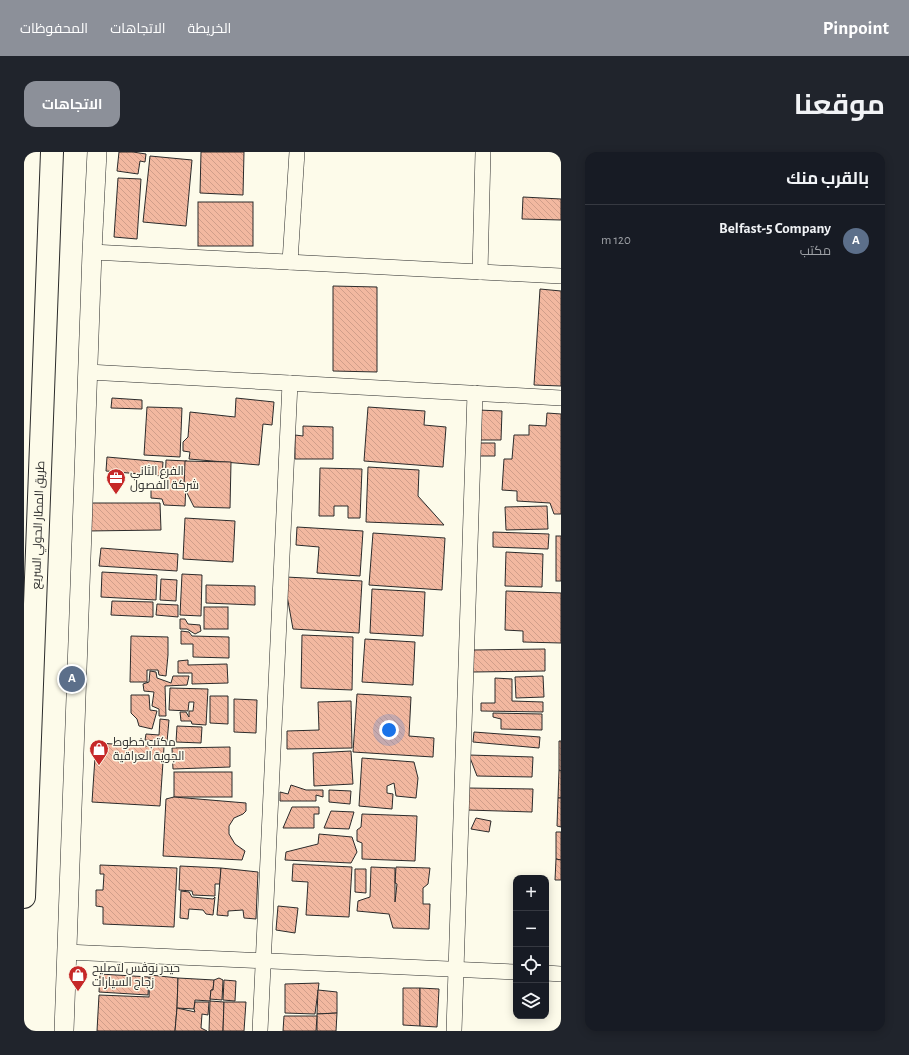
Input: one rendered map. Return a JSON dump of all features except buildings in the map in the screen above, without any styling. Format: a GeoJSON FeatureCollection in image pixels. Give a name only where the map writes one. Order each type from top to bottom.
{"type":"FeatureCollection","features":[{"type":"Feature","properties":{"kind":"highway","name":"طريق المطار الحولي السريع"},"geometry":{"type":"LineString","coordinates":[[24,897],[52,152]]}},
{"type":"Feature","properties":{"kind":"street"},"geometry":{"type":"LineString","coordinates":[[64,1031],[92,252],[97,152]]}},
{"type":"Feature","properties":{"kind":"street"},"geometry":{"type":"LineString","coordinates":[[290,262],[297,152]]}},
{"type":"Feature","properties":{"kind":"street"},"geometry":{"type":"LineString","coordinates":[[480,272],[483,152]]}},
{"type":"Feature","properties":{"kind":"street"},"geometry":{"type":"LineString","coordinates":[[92,252],[561,276]]}},
{"type":"Feature","properties":{"kind":"street"},"geometry":{"type":"LineString","coordinates":[[88,372],[561,398]]}},
{"type":"Feature","properties":{"kind":"street"},"geometry":{"type":"LineString","coordinates":[[260,1031],[290,383]]}},
{"type":"Feature","properties":{"kind":"street"},"geometry":{"type":"LineString","coordinates":[[454,1031],[475,393]]}},
{"type":"Feature","properties":{"kind":"street"},"geometry":{"type":"LineString","coordinates":[[66,952],[513,972]]}},
{"type":"Feature","properties":{"kind":"street"},"geometry":{"type":"LineString","coordinates":[[549,973],[561,974]]}},
{"type":"Feature","properties":{"kind":"place","name":"الفرع الثاني شركة الفصول"},"geometry":{"type":"Point","coordinates":[116,495]}},
{"type":"Feature","properties":{"kind":"place","name":"Belfast-5 Company"},"geometry":{"type":"Point","coordinates":[72,679]}},
{"type":"Feature","properties":{"kind":"place","name":"مكتب خطوط الجوية العراقية"},"geometry":{"type":"Point","coordinates":[99,766]}},
{"type":"Feature","properties":{"kind":"place","name":"حيدر نوڤس لتصليح زجاج السيارات"},"geometry":{"type":"Point","coordinates":[78,992]}}]}
